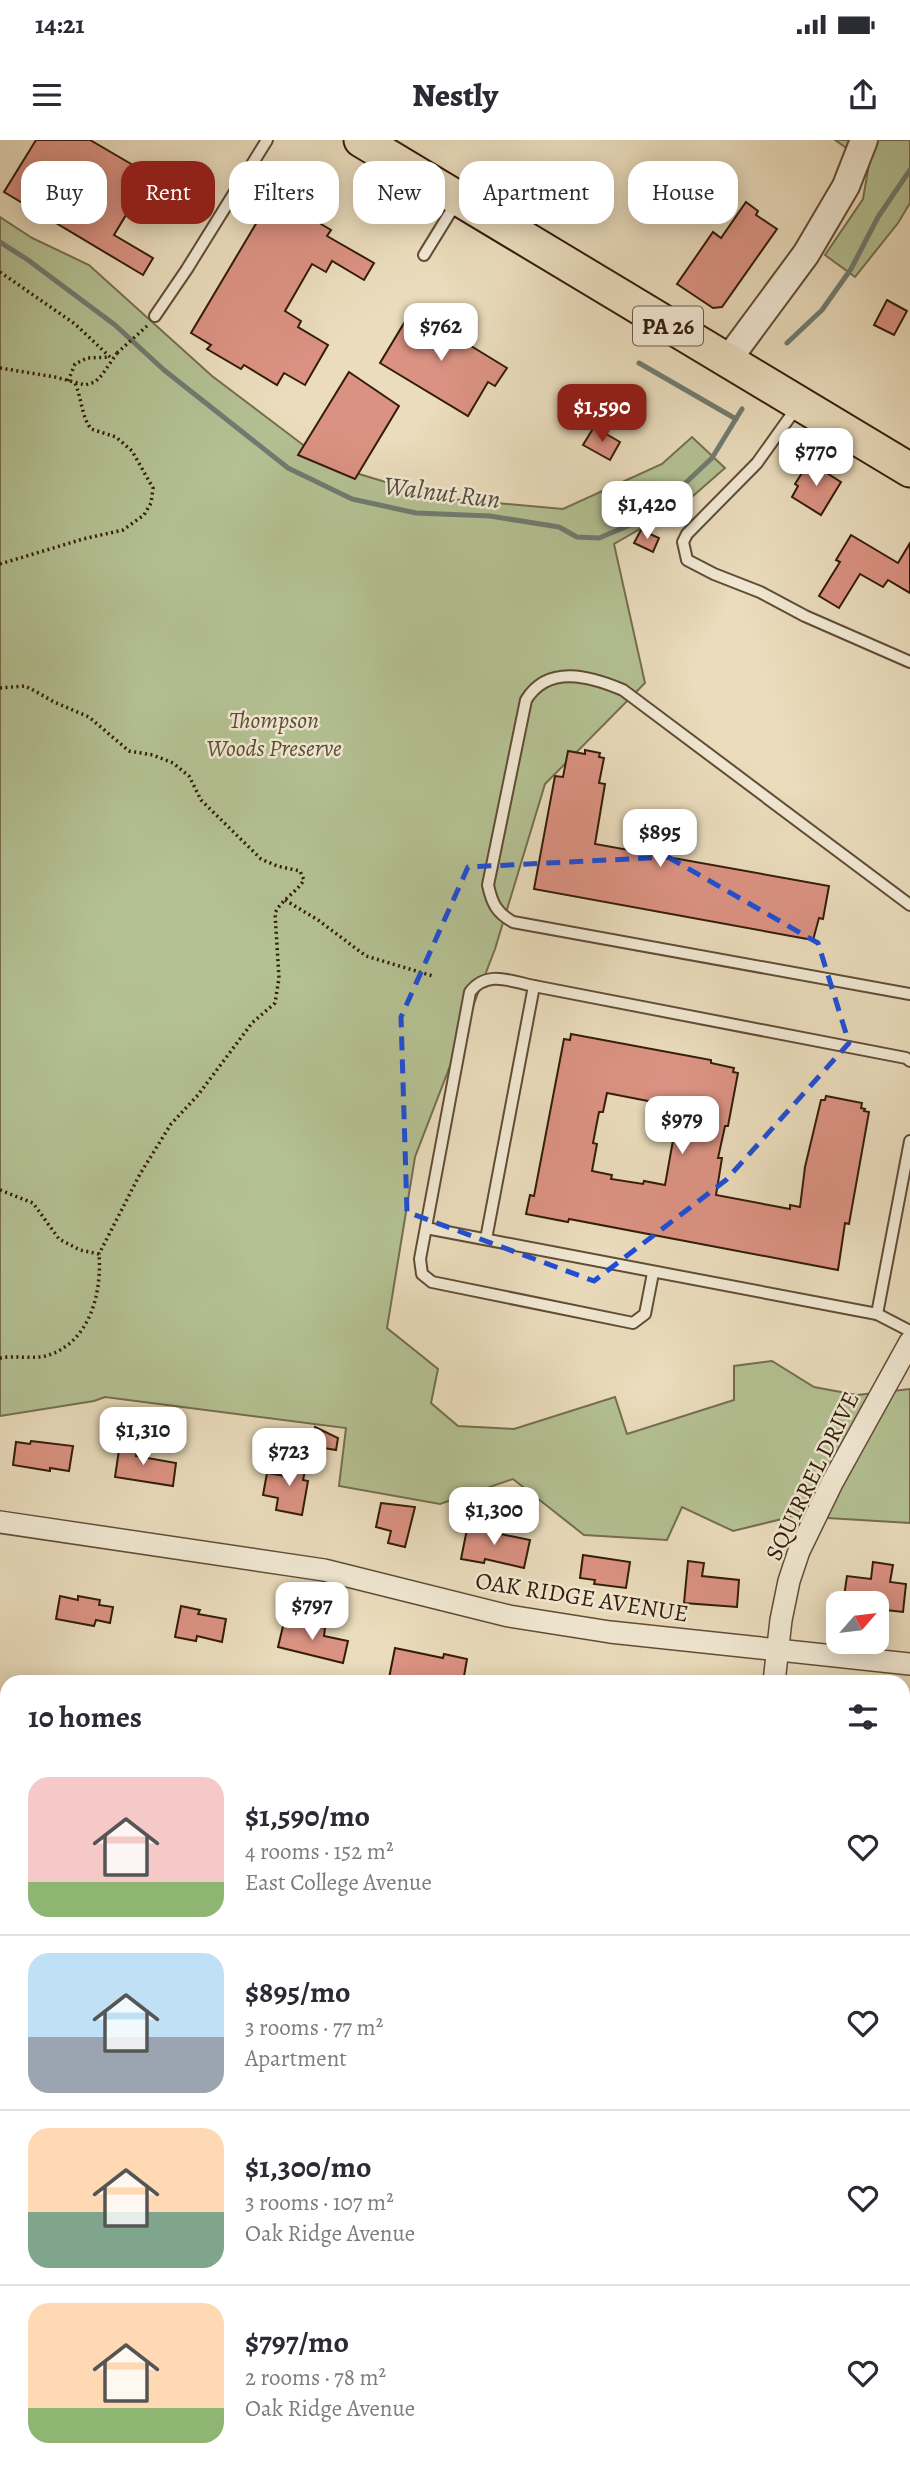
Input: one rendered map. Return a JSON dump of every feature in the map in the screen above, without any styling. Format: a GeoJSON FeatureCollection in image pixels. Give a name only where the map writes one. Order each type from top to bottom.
{"type":"FeatureCollection","features":[{"type":"Feature","properties":{"kind":"main road","name":"PA 26"},"geometry":{"type":"LineString","coordinates":[[361,140],[798,405],[904,462]]}},
{"type":"Feature","properties":{"kind":"street"},"geometry":{"type":"LineString","coordinates":[[727,361],[806,254],[846,186],[864,140]]}},
{"type":"Feature","properties":{"kind":"street","name":"SQUIRREL DRIVE"},"geometry":{"type":"LineString","coordinates":[[775,1675],[789,1581],[799,1551],[832,1483],[910,1342]]}},
{"type":"Feature","properties":{"kind":"street","name":"OAK RIDGE AVENUE"},"geometry":{"type":"LineString","coordinates":[[0,1522],[324,1570],[509,1616],[610,1632],[910,1664]]}},
{"type":"Feature","properties":{"kind":"lane"},"geometry":{"type":"LineString","coordinates":[[151,320],[187,269],[267,140]]}},
{"type":"Feature","properties":{"kind":"lane"},"geometry":{"type":"LineString","coordinates":[[424,254],[458,200]]}},
{"type":"Feature","properties":{"kind":"lane"},"geometry":{"type":"LineString","coordinates":[[798,405],[757,463],[687,534],[683,542],[687,560],[910,662]]}},
{"type":"Feature","properties":{"kind":"lane"},"geometry":{"type":"LineString","coordinates":[[910,905],[623,690],[607,683],[561,674],[533,688],[526,700],[488,886],[491,901],[499,914],[513,922],[910,995]]}},
{"type":"Feature","properties":{"kind":"lane"},"geometry":{"type":"LineString","coordinates":[[653,1273],[645,1314],[633,1323],[432,1282],[422,1274],[420,1259],[470,992],[478,982],[491,978],[906,1058],[910,1061]]}},
{"type":"Feature","properties":{"kind":"lane"},"geometry":{"type":"LineString","coordinates":[[486,1240],[534,986]]}},
{"type":"Feature","properties":{"kind":"lane"},"geometry":{"type":"LineString","coordinates":[[877,1314],[910,1141]]}},
{"type":"Feature","properties":{"kind":"lane"},"geometry":{"type":"LineString","coordinates":[[426,1228],[877,1314],[910,1331]]}},
{"type":"Feature","properties":{"kind":"path"},"geometry":{"type":"LineString","coordinates":[[0,272],[75,324],[110,357]]}},
{"type":"Feature","properties":{"kind":"path"},"geometry":{"type":"LineString","coordinates":[[0,368],[85,385],[95,382],[117,353],[151,320]]}},
{"type":"Feature","properties":{"kind":"path"},"geometry":{"type":"LineString","coordinates":[[68,381],[75,364],[87,358],[110,357],[117,353]]}},
{"type":"Feature","properties":{"kind":"path"},"geometry":{"type":"LineString","coordinates":[[0,564],[123,530],[144,514],[150,503],[153,488],[132,451],[116,437],[91,429],[81,408],[75,383]]}},
{"type":"Feature","properties":{"kind":"path"},"geometry":{"type":"LineString","coordinates":[[0,688],[25,686],[89,717],[129,751],[164,758],[183,770],[201,800],[261,859],[300,871],[304,880],[275,913],[279,978],[275,1003],[252,1023],[198,1095],[171,1124],[140,1174],[99,1254],[100,1283],[94,1304],[78,1335],[66,1346],[47,1356],[0,1358]]}},
{"type":"Feature","properties":{"kind":"path"},"geometry":{"type":"LineString","coordinates":[[285,900],[318,920],[366,956],[433,975]]}},
{"type":"Feature","properties":{"kind":"path"},"geometry":{"type":"LineString","coordinates":[[0,1190],[33,1203],[59,1239],[80,1250],[99,1254]]}},
{"type":"Feature","properties":{"kind":"highlighted area"},"geometry":{"type":"Polygon","coordinates":[[[668,857],[818,943],[849,1043],[726,1180],[594,1281],[407,1212],[401,1017],[468,867],[668,857]]]}},
{"type":"Feature","properties":{"kind":"green space"},"geometry":{"type":"Polygon","coordinates":[[[835,140],[910,140],[910,203],[898,223],[855,277],[825,255],[863,199],[869,164],[835,140]]]}},
{"type":"Feature","properties":{"kind":"green space","name":"Thompson Woods Preserve"},"geometry":{"type":"Polygon","coordinates":[[[0,217],[32,238],[89,265],[212,376],[319,457],[359,474],[439,498],[563,509],[662,464],[692,437],[725,468],[685,503],[614,544],[645,683],[545,784],[495,949],[415,1157],[387,1328],[438,1369],[431,1403],[458,1426],[514,1429],[615,1397],[627,1434],[734,1400],[734,1366],[772,1361],[814,1387],[857,1395],[910,1389],[910,1523],[794,1516],[733,1531],[682,1507],[667,1540],[584,1535],[513,1479],[440,1504],[339,1486],[346,1428],[105,1397],[0,1416],[0,217]]]}},
{"type":"Feature","properties":{"kind":"building"},"geometry":{"type":"Polygon","coordinates":[[[36,140],[90,140],[126,161],[121,161],[121,223],[114,235],[153,258],[143,275],[58,224],[107,224],[107,161],[23,161],[36,140]]]}},
{"type":"Feature","properties":{"kind":"building"},"geometry":{"type":"Polygon","coordinates":[[[21,164],[21,202],[4,192],[21,164]]]}},
{"type":"Feature","properties":{"kind":"building"},"geometry":{"type":"Polygon","coordinates":[[[746,202],[758,211],[756,215],[777,229],[722,307],[713,308],[677,284],[713,232],[721,238],[731,224],[738,224],[738,214],[746,202]]]}},
{"type":"Feature","properties":{"kind":"building"},"geometry":{"type":"Polygon","coordinates":[[[256,224],[321,224],[331,230],[327,236],[374,263],[364,280],[332,261],[326,272],[312,264],[285,311],[301,321],[298,327],[328,345],[305,385],[284,373],[277,385],[244,365],[241,369],[207,349],[211,345],[191,333],[256,224]]]}},
{"type":"Feature","properties":{"kind":"building"},"geometry":{"type":"Polygon","coordinates":[[[887,300],[907,311],[894,335],[874,325],[887,300]]]}},
{"type":"Feature","properties":{"kind":"building"},"geometry":{"type":"Polygon","coordinates":[[[412,310],[507,368],[495,386],[488,382],[468,416],[380,363],[412,310]]]}},
{"type":"Feature","properties":{"kind":"building"},"geometry":{"type":"Polygon","coordinates":[[[349,372],[399,406],[355,479],[298,455],[349,372]]]}},
{"type":"Feature","properties":{"kind":"building"},"geometry":{"type":"Polygon","coordinates":[[[594,427],[620,442],[610,460],[583,445],[594,427]]]}},
{"type":"Feature","properties":{"kind":"building"},"geometry":{"type":"Polygon","coordinates":[[[809,462],[841,482],[821,515],[792,497],[798,486],[795,484],[809,462]]]}},
{"type":"Feature","properties":{"kind":"building"},"geometry":{"type":"Polygon","coordinates":[[[641,530],[659,538],[653,552],[634,543],[641,530]]]}},
{"type":"Feature","properties":{"kind":"building"},"geometry":{"type":"Polygon","coordinates":[[[851,535],[898,563],[910,543],[910,593],[888,580],[883,587],[860,574],[839,608],[819,596],[840,562],[836,560],[851,535]]]}},
{"type":"Feature","properties":{"kind":"building"},"geometry":{"type":"Polygon","coordinates":[[[585,750],[600,753],[599,757],[604,758],[599,783],[605,784],[595,844],[829,886],[823,919],[819,918],[813,940],[534,889],[555,776],[563,777],[568,751],[585,754],[585,750]]]}},
{"type":"Feature","properties":{"kind":"building"},"geometry":{"type":"Polygon","coordinates":[[[571,1034],[711,1060],[711,1063],[734,1068],[733,1072],[738,1073],[728,1126],[725,1126],[718,1158],[722,1158],[716,1195],[790,1209],[790,1205],[800,1207],[805,1167],[821,1100],[825,1100],[826,1096],[862,1103],[861,1108],[869,1112],[849,1224],[845,1223],[838,1270],[569,1219],[568,1222],[526,1214],[530,1195],[534,1196],[564,1039],[570,1040],[571,1034]],[[607,1093],[603,1112],[599,1112],[593,1143],[597,1144],[592,1171],[612,1175],[611,1179],[665,1185],[679,1107],[607,1093]]]}},
{"type":"Feature","properties":{"kind":"building"},"geometry":{"type":"Polygon","coordinates":[[[315,1427],[338,1438],[336,1450],[312,1446],[315,1427]]]}},
{"type":"Feature","properties":{"kind":"building"},"geometry":{"type":"Polygon","coordinates":[[[31,1441],[73,1446],[69,1471],[13,1465],[16,1442],[30,1444],[31,1441]]]}},
{"type":"Feature","properties":{"kind":"building"},"geometry":{"type":"Polygon","coordinates":[[[120,1443],[138,1446],[136,1456],[176,1463],[173,1486],[115,1477],[120,1443]]]}},
{"type":"Feature","properties":{"kind":"building"},"geometry":{"type":"Polygon","coordinates":[[[289,1458],[307,1461],[303,1480],[308,1481],[302,1515],[276,1510],[278,1498],[263,1495],[267,1473],[286,1476],[289,1458]]]}},
{"type":"Feature","properties":{"kind":"building"},"geometry":{"type":"Polygon","coordinates":[[[381,1503],[415,1507],[405,1547],[388,1543],[391,1531],[376,1527],[381,1503]]]}},
{"type":"Feature","properties":{"kind":"building"},"geometry":{"type":"Polygon","coordinates":[[[468,1524],[530,1540],[524,1568],[485,1559],[484,1563],[461,1559],[468,1524]]]}},
{"type":"Feature","properties":{"kind":"building"},"geometry":{"type":"Polygon","coordinates":[[[583,1555],[630,1562],[626,1588],[594,1584],[595,1580],[580,1578],[583,1555]]]}},
{"type":"Feature","properties":{"kind":"building"},"geometry":{"type":"Polygon","coordinates":[[[688,1561],[704,1563],[702,1576],[739,1580],[737,1607],[684,1603],[688,1561]]]}},
{"type":"Feature","properties":{"kind":"building"},"geometry":{"type":"Polygon","coordinates":[[[873,1562],[893,1565],[890,1582],[906,1584],[903,1612],[889,1610],[889,1591],[845,1591],[847,1576],[871,1579],[873,1562]]]}},
{"type":"Feature","properties":{"kind":"building"},"geometry":{"type":"Polygon","coordinates":[[[60,1596],[78,1600],[78,1596],[100,1600],[99,1605],[113,1607],[110,1623],[96,1620],[94,1626],[56,1619],[60,1596]]]}},
{"type":"Feature","properties":{"kind":"building"},"geometry":{"type":"Polygon","coordinates":[[[181,1606],[200,1610],[198,1614],[226,1619],[222,1642],[197,1636],[196,1641],[175,1637],[181,1606]]]}},
{"type":"Feature","properties":{"kind":"building"},"geometry":{"type":"Polygon","coordinates":[[[284,1622],[301,1626],[302,1622],[325,1628],[324,1636],[348,1641],[343,1663],[278,1647],[284,1622]]]}},
{"type":"Feature","properties":{"kind":"building"},"geometry":{"type":"Polygon","coordinates":[[[395,1648],[443,1658],[444,1654],[467,1659],[464,1675],[390,1675],[395,1648]]]}},
{"type":"Feature","properties":{"kind":"waterway"},"geometry":{"type":"LineString","coordinates":[[787,343],[822,310],[851,269],[878,217],[910,170]]}},
{"type":"Feature","properties":{"kind":"waterway","name":"Walnut Run"},"geometry":{"type":"LineString","coordinates":[[0,242],[115,325],[164,370],[288,468],[352,499],[416,513],[490,516],[559,527],[577,537],[599,538],[630,525],[679,489],[712,458],[742,409]]}},
{"type":"Feature","properties":{"kind":"waterway"},"geometry":{"type":"LineString","coordinates":[[639,363],[736,419]]}}]}
